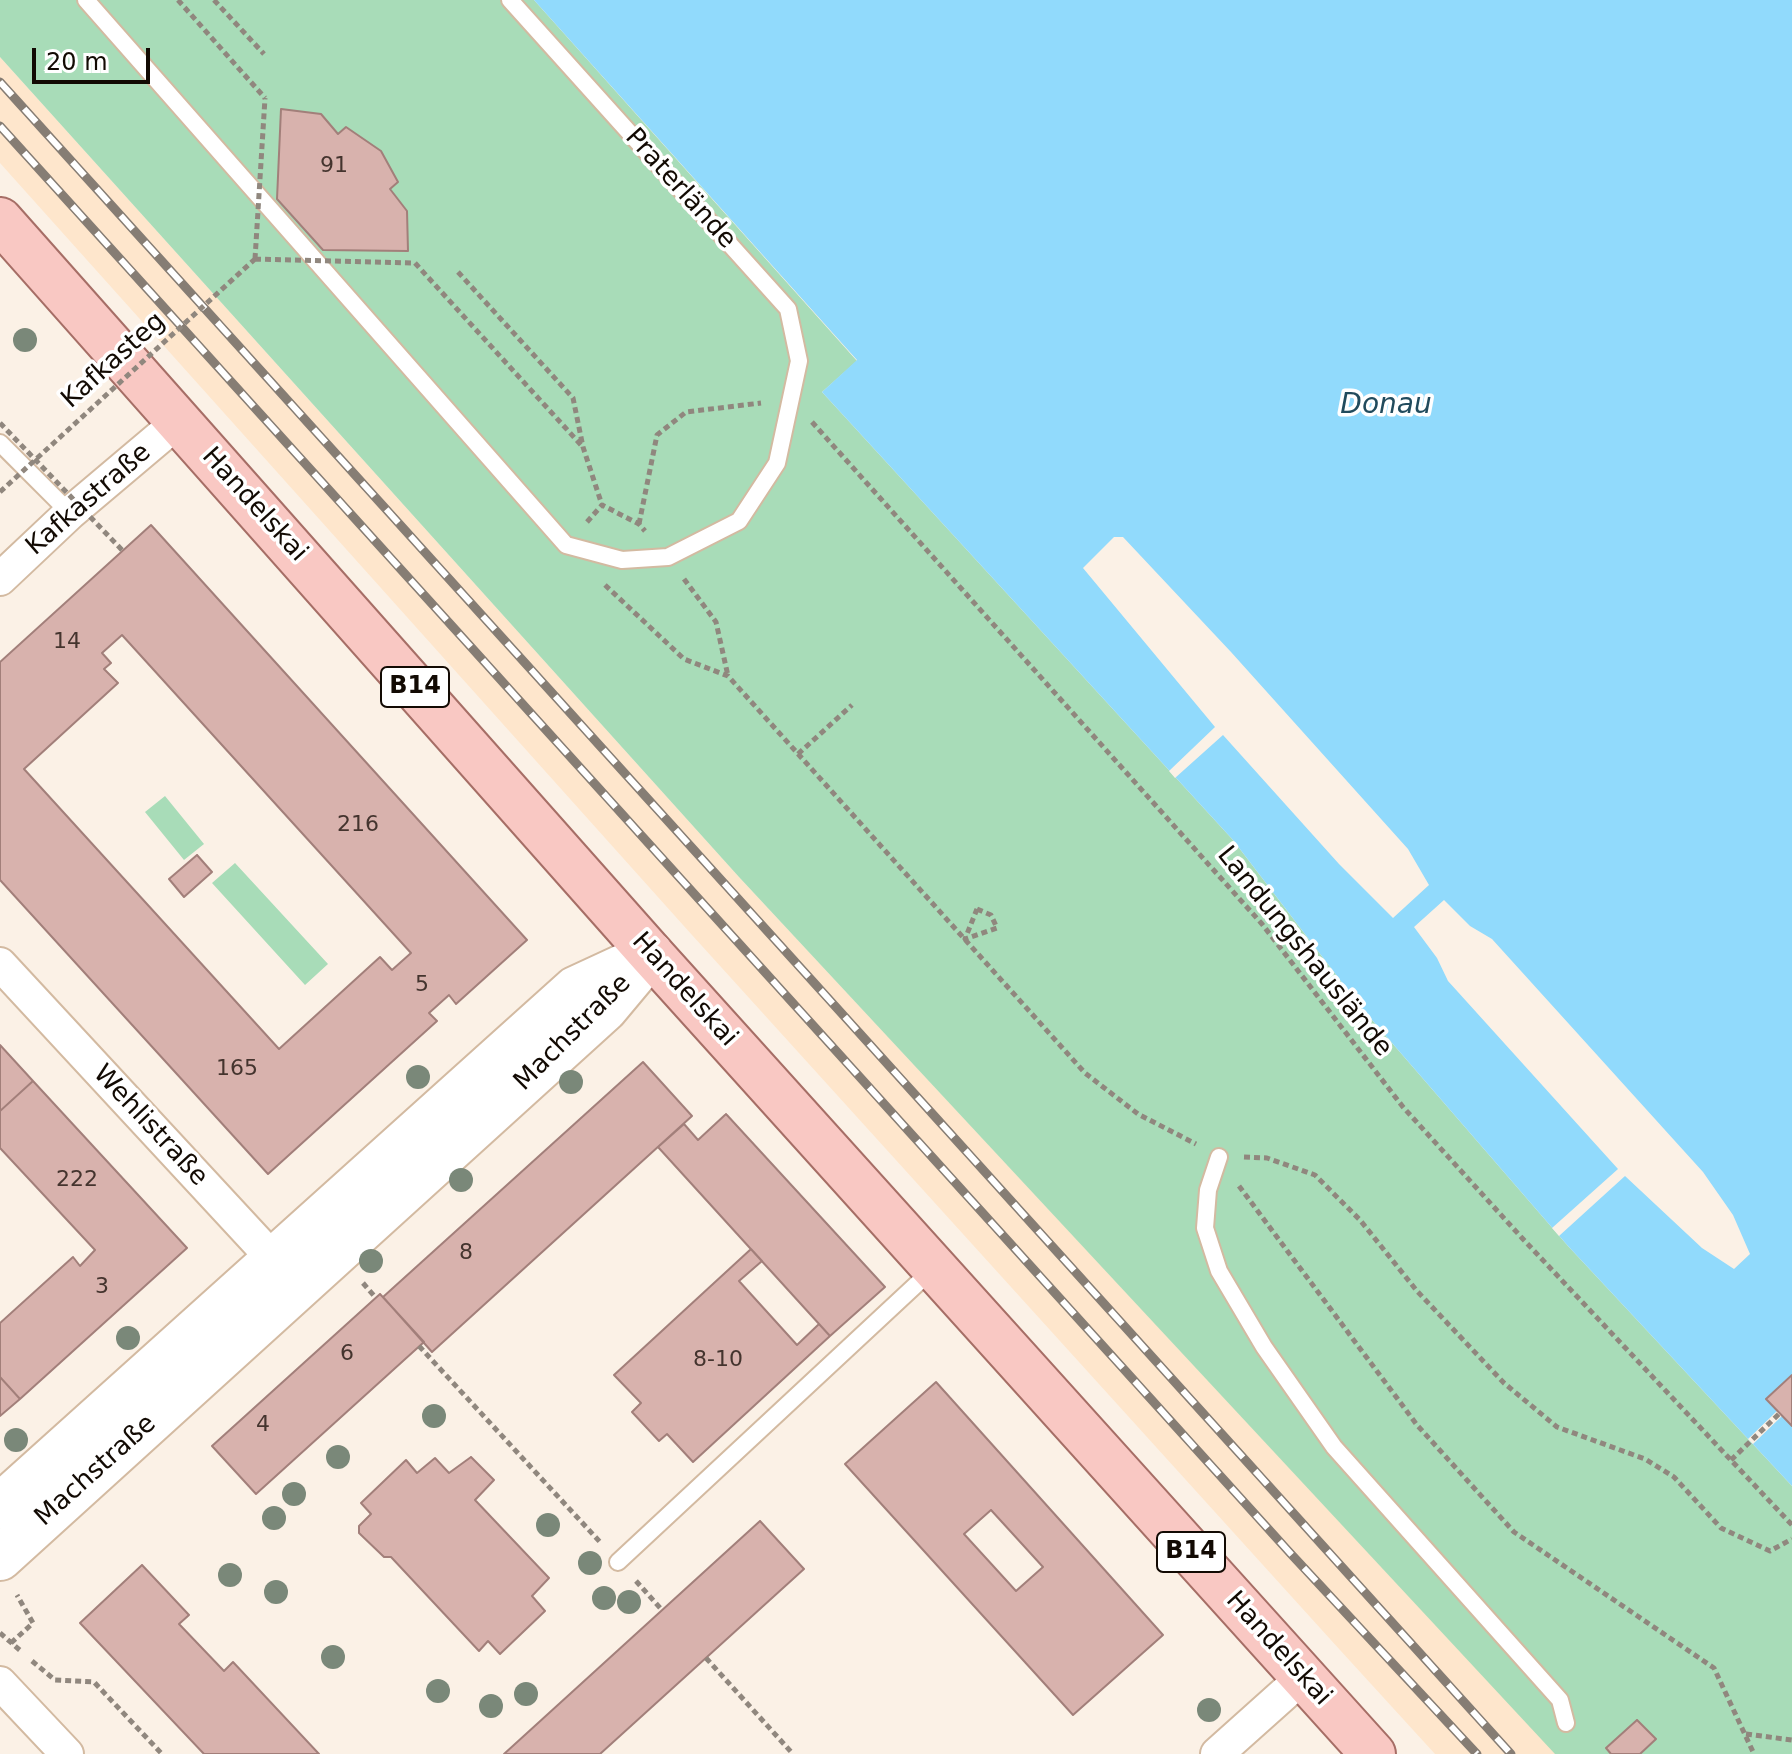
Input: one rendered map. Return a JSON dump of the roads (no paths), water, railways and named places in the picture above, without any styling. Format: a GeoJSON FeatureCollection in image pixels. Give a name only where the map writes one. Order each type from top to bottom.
{"type":"FeatureCollection","features":[{"type":"Feature","properties":{"kind":"main road","name":"Handelskai"},"geometry":{"type":"LineString","coordinates":[[0,220],[651,954],[1373,1754]]}},
{"type":"Feature","properties":{"kind":"main road","name":"Machstraße"},"geometry":{"type":"LineString","coordinates":[[6,1573],[286,1272],[575,989],[651,954]]}},
{"type":"Feature","properties":{"kind":"main road","name":"Machstraße"},"geometry":{"type":"LineString","coordinates":[[0,1506],[286,1272]]}},
{"type":"Feature","properties":{"kind":"street","name":"Kafkastraße"},"geometry":{"type":"LineString","coordinates":[[0,579],[70,513],[179,421]]}},
{"type":"Feature","properties":{"kind":"street","name":"Wehlistraße"},"geometry":{"type":"LineString","coordinates":[[0,964],[286,1272]]}},
{"type":"Feature","properties":{"kind":"street"},"geometry":{"type":"LineString","coordinates":[[1217,1754],[1303,1677]]}},
{"type":"Feature","properties":{"kind":"street"},"geometry":{"type":"LineString","coordinates":[[0,1683],[67,1754]]}},
{"type":"Feature","properties":{"kind":"lane","name":"Praterlände"},"geometry":{"type":"LineString","coordinates":[[86,0],[566,545],[622,560],[668,557],[739,521],[777,463],[799,361],[788,309],[510,0]]}},
{"type":"Feature","properties":{"kind":"lane"},"geometry":{"type":"LineString","coordinates":[[0,443],[70,513]]}},
{"type":"Feature","properties":{"kind":"lane"},"geometry":{"type":"LineString","coordinates":[[1219,1157],[1208,1190],[1205,1228],[1219,1271],[1264,1347],[1334,1447],[1560,1700],[1566,1723]]}},
{"type":"Feature","properties":{"kind":"lane"},"geometry":{"type":"LineString","coordinates":[[618,1562],[934,1268]]}},
{"type":"Feature","properties":{"kind":"water","name":"Donau"},"geometry":{"type":"Polygon","coordinates":[[[534,0],[1792,0],[1792,1486],[1568,1246],[1360,1006],[1233,840],[822,392],[857,360],[534,0]]]}},
{"type":"Feature","properties":{"kind":"railway"},"geometry":{"type":"LineString","coordinates":[[0,82],[1511,1754]]}},
{"type":"Feature","properties":{"kind":"railway"},"geometry":{"type":"LineString","coordinates":[[0,126],[1291,1554],[1477,1754]]}}]}
